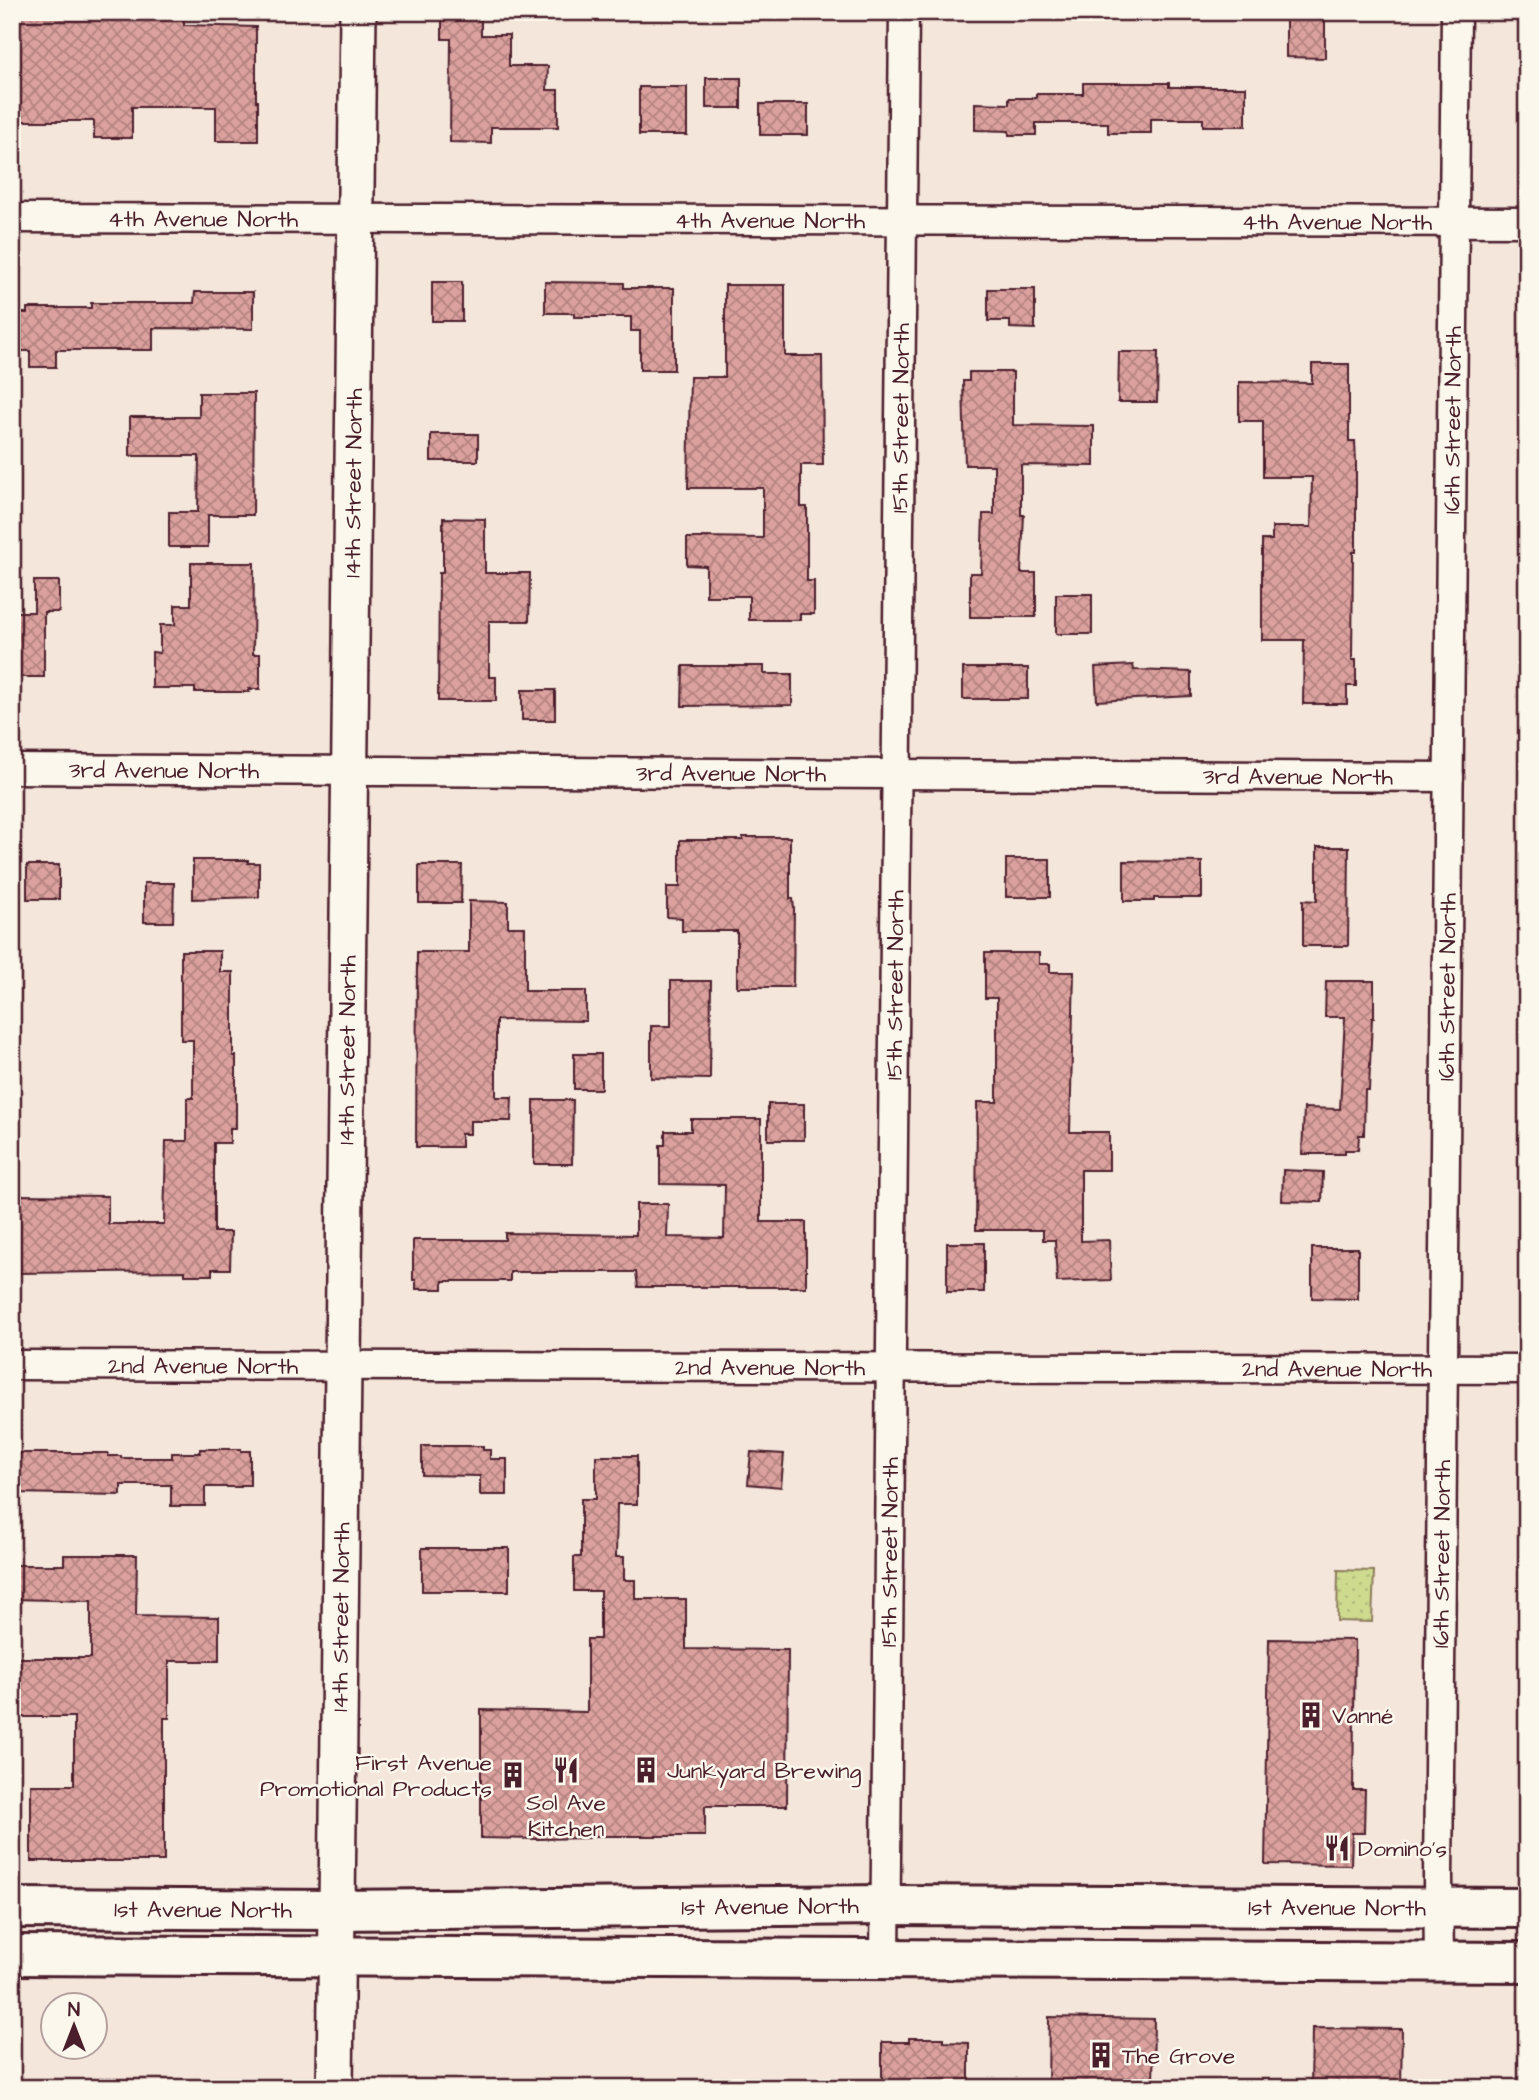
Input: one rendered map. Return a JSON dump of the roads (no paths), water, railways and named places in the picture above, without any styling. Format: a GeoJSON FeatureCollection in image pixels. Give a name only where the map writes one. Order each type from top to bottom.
{"type":"FeatureCollection","features":[{"type":"Feature","properties":{"kind":"main road","name":"1st Avenue North"},"geometry":{"type":"LineString","coordinates":[[12,1908],[336,1910],[886,1905],[1527,1908]]}},
{"type":"Feature","properties":{"kind":"main road","name":"1st Avenue North"},"geometry":{"type":"LineString","coordinates":[[12,1955],[1527,1962]]}},
{"type":"Feature","properties":{"kind":"street","name":"14th Street North"},"geometry":{"type":"LineString","coordinates":[[335,2088],[358,12]]}},
{"type":"Feature","properties":{"kind":"street","name":"15th Street North"},"geometry":{"type":"LineString","coordinates":[[885,1960],[904,12]]}},
{"type":"Feature","properties":{"kind":"street","name":"16th Street North"},"geometry":{"type":"LineString","coordinates":[[1439,1962],[1456,12]]}},
{"type":"Feature","properties":{"kind":"street","name":"4th Avenue North"},"geometry":{"type":"LineString","coordinates":[[12,218],[1527,222]]}},
{"type":"Feature","properties":{"kind":"street","name":"3rd Avenue North"},"geometry":{"type":"LineString","coordinates":[[12,769],[1448,777]]}},
{"type":"Feature","properties":{"kind":"street","name":"2nd Avenue North"},"geometry":{"type":"LineString","coordinates":[[12,1366],[1527,1370]]}},
{"type":"Feature","properties":{"kind":"place","name":"Vanné"},"geometry":{"type":"Point","coordinates":[1311,1715]}},
{"type":"Feature","properties":{"kind":"place","name":"Sol Ave Kitchen"},"geometry":{"type":"Point","coordinates":[566,1770]}},
{"type":"Feature","properties":{"kind":"place","name":"Junkyard Brewing"},"geometry":{"type":"Point","coordinates":[646,1770]}},
{"type":"Feature","properties":{"kind":"place","name":"First Avenue Promotional Products"},"geometry":{"type":"Point","coordinates":[513,1775]}},
{"type":"Feature","properties":{"kind":"place","name":"Domino's"},"geometry":{"type":"Point","coordinates":[1337,1848]}},
{"type":"Feature","properties":{"kind":"place","name":"The Grove"},"geometry":{"type":"Point","coordinates":[1101,2055]}}]}
